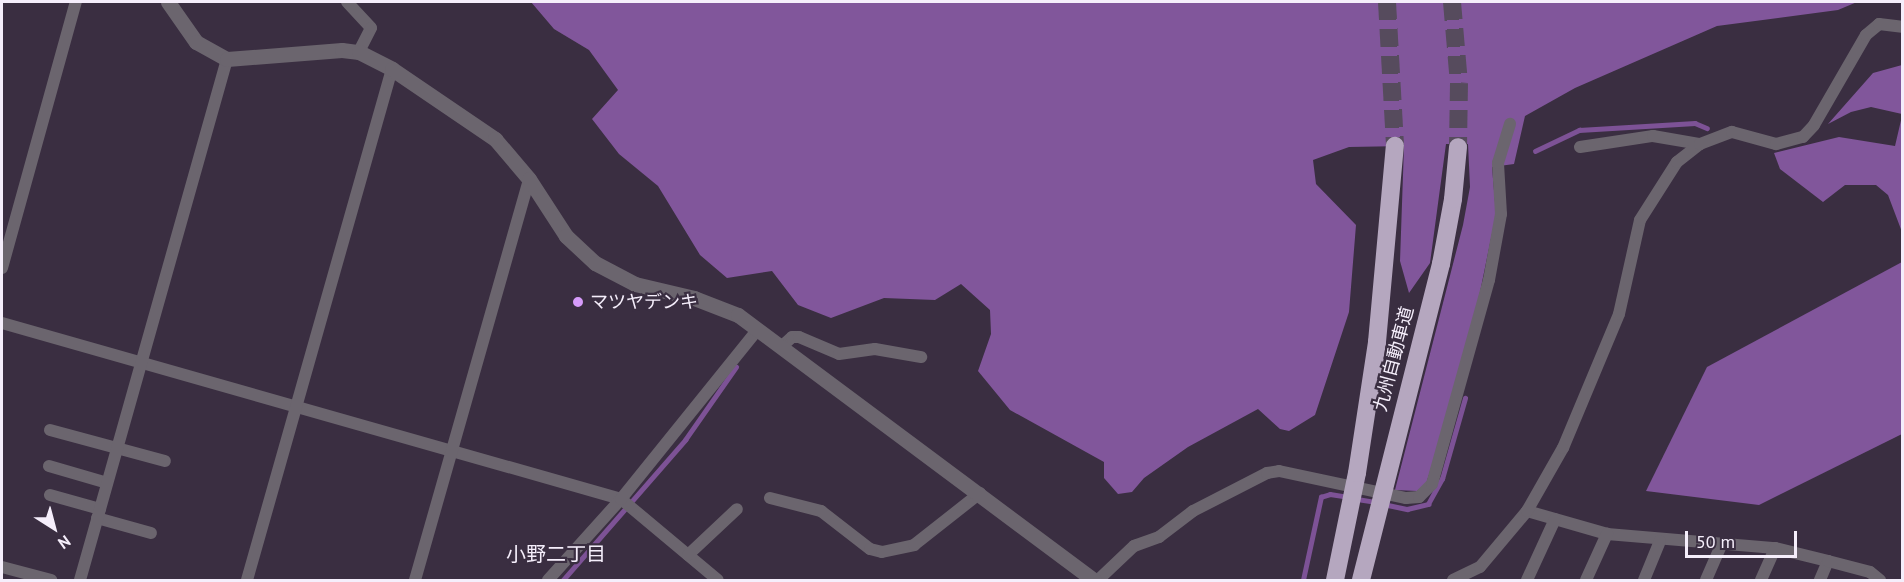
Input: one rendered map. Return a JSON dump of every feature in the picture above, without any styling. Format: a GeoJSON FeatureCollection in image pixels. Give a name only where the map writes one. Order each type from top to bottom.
{"type":"FeatureCollection","features":[{"type":"Feature","properties":{"kind":"highway","name":"九州自動車道"},"geometry":{"type":"LineString","coordinates":[[1335,580],[1357,473],[1384,285],[1395,146]]}},
{"type":"Feature","properties":{"kind":"highway","name":"九州自動車道"},"geometry":{"type":"LineString","coordinates":[[1361,580],[1383,482],[1440,264],[1453,199],[1458,147]]}},
{"type":"Feature","properties":{"kind":"street"},"geometry":{"type":"LineString","coordinates":[[2,268],[73,2]]}},
{"type":"Feature","properties":{"kind":"street"},"geometry":{"type":"LineString","coordinates":[[168,2],[196,42],[227,59],[360,52],[392,69],[482,127],[529,179],[566,236],[612,275],[711,304],[738,315],[1096,580],[1134,546],[1159,537],[1193,511],[1267,473],[1279,471],[1406,498],[1419,497],[1431,484],[1489,280],[1501,214],[1498,163],[1510,124]]}},
{"type":"Feature","properties":{"kind":"street"},"geometry":{"type":"LineString","coordinates":[[347,2],[371,28],[360,52]]}},
{"type":"Feature","properties":{"kind":"street"},"geometry":{"type":"LineString","coordinates":[[1453,580],[1480,567],[1527,511],[1582,410],[1619,314],[1640,220],[1677,162],[1700,144],[1732,132],[1776,144],[1803,137],[1814,125],[1866,35],[1879,24],[1902,27]]}},
{"type":"Feature","properties":{"kind":"street"},"geometry":{"type":"LineString","coordinates":[[80,580],[227,59]]}},
{"type":"Feature","properties":{"kind":"street"},"geometry":{"type":"LineString","coordinates":[[247,580],[392,69]]}},
{"type":"Feature","properties":{"kind":"street"},"geometry":{"type":"LineString","coordinates":[[1580,147],[1653,136],[1700,144]]}},
{"type":"Feature","properties":{"kind":"street"},"geometry":{"type":"LineString","coordinates":[[415,580],[529,179]]}},
{"type":"Feature","properties":{"kind":"street"},"geometry":{"type":"LineString","coordinates":[[2,323],[628,503],[718,580]]}},
{"type":"Feature","properties":{"kind":"street"},"geometry":{"type":"LineString","coordinates":[[548,580],[628,503],[758,329]]}},
{"type":"Feature","properties":{"kind":"street"},"geometry":{"type":"LineString","coordinates":[[781,347],[792,337],[799,337],[839,354],[875,349],[921,357]]}},
{"type":"Feature","properties":{"kind":"street"},"geometry":{"type":"LineString","coordinates":[[50,430],[165,461]]}},
{"type":"Feature","properties":{"kind":"street"},"geometry":{"type":"LineString","coordinates":[[49,466],[107,483]]}},
{"type":"Feature","properties":{"kind":"street"},"geometry":{"type":"LineString","coordinates":[[770,498],[821,511],[870,549],[882,552],[914,545],[980,493]]}},
{"type":"Feature","properties":{"kind":"street"},"geometry":{"type":"LineString","coordinates":[[50,495],[151,533]]}},
{"type":"Feature","properties":{"kind":"street"},"geometry":{"type":"LineString","coordinates":[[688,555],[737,509]]}},
{"type":"Feature","properties":{"kind":"street"},"geometry":{"type":"LineString","coordinates":[[1527,511],[1607,534],[1660,541],[1775,548],[1870,572],[1880,580]]}},
{"type":"Feature","properties":{"kind":"street"},"geometry":{"type":"LineString","coordinates":[[1527,580],[1555,519]]}},
{"type":"Feature","properties":{"kind":"street"},"geometry":{"type":"LineString","coordinates":[[1586,580],[1607,534]]}},
{"type":"Feature","properties":{"kind":"street"},"geometry":{"type":"LineString","coordinates":[[1644,580],[1660,541]]}},
{"type":"Feature","properties":{"kind":"street"},"geometry":{"type":"LineString","coordinates":[[1706,580],[1722,543]]}},
{"type":"Feature","properties":{"kind":"street"},"geometry":{"type":"LineString","coordinates":[[1761,580],[1775,548]]}},
{"type":"Feature","properties":{"kind":"street"},"geometry":{"type":"LineString","coordinates":[[1820,580],[1827,561]]}},
{"type":"Feature","properties":{"kind":"street"},"geometry":{"type":"LineString","coordinates":[[2,567],[51,580]]}},
{"type":"Feature","properties":{"kind":"shaded area"},"geometry":{"type":"Polygon","coordinates":[[[531,2],[1857,2],[1838,10],[1717,26],[1575,88],[1525,116],[1514,164],[1492,167],[1496,214],[1480,292],[1460,377],[1426,484],[1417,491],[1395,490],[1463,225],[1470,187],[1468,144],[1446,144],[1430,263],[1409,293],[1400,261],[1404,146],[1349,147],[1313,160],[1316,184],[1356,225],[1349,312],[1315,415],[1289,431],[1280,429],[1258,409],[1188,447],[1144,478],[1132,492],[1118,494],[1104,478],[1104,462],[1010,410],[978,371],[991,334],[990,310],[961,284],[935,300],[884,298],[831,318],[798,305],[772,271],[727,278],[700,255],[658,186],[619,154],[592,119],[618,90],[589,50],[554,29],[531,2]]]}},
{"type":"Feature","properties":{"kind":"shaded area"},"geometry":{"type":"Polygon","coordinates":[[[1902,65],[1902,114],[1871,107],[1851,112],[1828,124],[1873,73],[1902,65]]]}},
{"type":"Feature","properties":{"kind":"shaded area"},"geometry":{"type":"Polygon","coordinates":[[[1902,116],[1902,232],[1888,195],[1876,185],[1845,185],[1823,202],[1780,169],[1774,153],[1839,137],[1895,146],[1902,116]]]}},
{"type":"Feature","properties":{"kind":"shaded area"},"geometry":{"type":"Polygon","coordinates":[[[1902,262],[1902,434],[1759,505],[1646,491],[1707,367],[1902,262]]]}},
{"type":"Feature","properties":{"kind":"waterway"},"geometry":{"type":"LineString","coordinates":[[1535,151],[1579,130],[1695,123],[1707,128]]}},
{"type":"Feature","properties":{"kind":"waterway"},"geometry":{"type":"LineString","coordinates":[[563,580],[685,440],[736,367]]}},
{"type":"Feature","properties":{"kind":"waterway"},"geometry":{"type":"LineString","coordinates":[[1383,504],[1407,509],[1428,504],[1442,479],[1465,398]]}},
{"type":"Feature","properties":{"kind":"waterway"},"geometry":{"type":"LineString","coordinates":[[1303,580],[1321,497],[1330,494],[1348,497]]}},
{"type":"Feature","properties":{"kind":"waterway"},"geometry":{"type":"LineString","coordinates":[[1357,499],[1375,502]]}},
{"type":"Feature","properties":{"kind":"tunnel"},"geometry":{"type":"LineString","coordinates":[[1387,2],[1395,146]]}},
{"type":"Feature","properties":{"kind":"tunnel"},"geometry":{"type":"LineString","coordinates":[[1452,2],[1459,83],[1458,147]]}},
{"type":"Feature","properties":{"kind":"place","name":"マツヤデンキ"},"geometry":{"type":"Point","coordinates":[578,302]}},
{"type":"Feature","properties":{"kind":"district","name":"小野二丁目"},"geometry":{"type":"Point","coordinates":[556,554]}}]}
